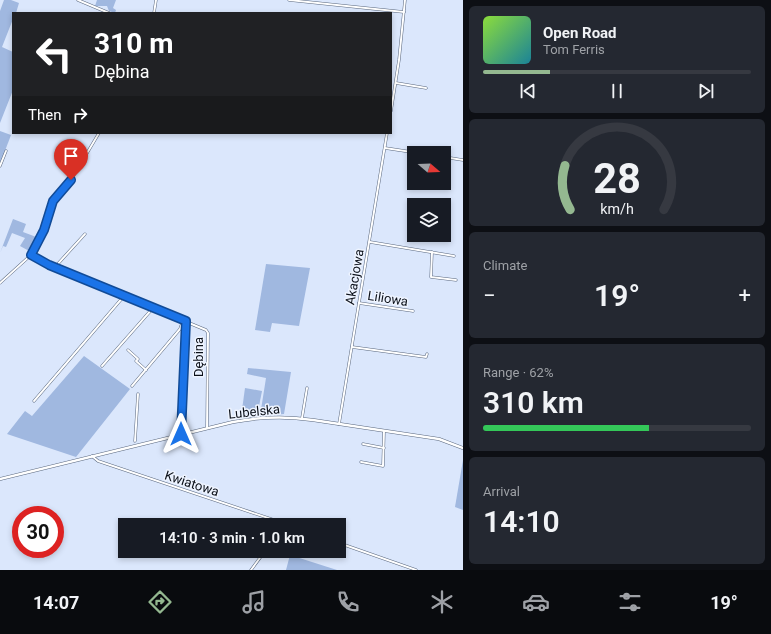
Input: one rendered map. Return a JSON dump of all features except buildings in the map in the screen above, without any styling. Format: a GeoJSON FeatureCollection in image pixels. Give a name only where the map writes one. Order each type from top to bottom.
{"type":"FeatureCollection","features":[{"type":"Feature","properties":{"kind":"street"},"geometry":{"type":"LineString","coordinates":[[78,0],[107,12]]}},
{"type":"Feature","properties":{"kind":"street"},"geometry":{"type":"LineString","coordinates":[[154,12],[156,0]]}},
{"type":"Feature","properties":{"kind":"street"},"geometry":{"type":"LineString","coordinates":[[289,0],[404,12]]}},
{"type":"Feature","properties":{"kind":"street"},"geometry":{"type":"LineString","coordinates":[[392,105],[396,83],[405,0]]}},
{"type":"Feature","properties":{"kind":"street"},"geometry":{"type":"LineString","coordinates":[[396,83],[426,88]]}},
{"type":"Feature","properties":{"kind":"street"},"geometry":{"type":"LineString","coordinates":[[0,283],[31,255],[44,230],[55,198],[73,178],[98,134]]}},
{"type":"Feature","properties":{"kind":"street","name":"Akacjowa"},"geometry":{"type":"LineString","coordinates":[[339,424],[387,134]]}},
{"type":"Feature","properties":{"kind":"street"},"geometry":{"type":"LineString","coordinates":[[385,148],[407,151]]}},
{"type":"Feature","properties":{"kind":"street"},"geometry":{"type":"LineString","coordinates":[[0,166],[6,150]]}},
{"type":"Feature","properties":{"kind":"street"},"geometry":{"type":"LineString","coordinates":[[451,158],[463,160]]}},
{"type":"Feature","properties":{"kind":"street"},"geometry":{"type":"LineString","coordinates":[[55,267],[85,234]]}},
{"type":"Feature","properties":{"kind":"street"},"geometry":{"type":"LineString","coordinates":[[370,242],[454,256]]}},
{"type":"Feature","properties":{"kind":"street"},"geometry":{"type":"LineString","coordinates":[[432,252],[432,277],[456,280]]}},
{"type":"Feature","properties":{"kind":"street","name":"Dębina"},"geometry":{"type":"LineString","coordinates":[[31,255],[55,267],[205,329],[208,333],[207,428]]}},
{"type":"Feature","properties":{"kind":"street"},"geometry":{"type":"LineString","coordinates":[[34,401],[124,296]]}},
{"type":"Feature","properties":{"kind":"street","name":"Liliowa"},"geometry":{"type":"LineString","coordinates":[[359,303],[414,311]]}},
{"type":"Feature","properties":{"kind":"street"},"geometry":{"type":"LineString","coordinates":[[102,366],[153,308]]}},
{"type":"Feature","properties":{"kind":"street"},"geometry":{"type":"LineString","coordinates":[[132,386],[180,329],[184,321]]}},
{"type":"Feature","properties":{"kind":"street"},"geometry":{"type":"LineString","coordinates":[[181,434],[184,321]]}},
{"type":"Feature","properties":{"kind":"street"},"geometry":{"type":"LineString","coordinates":[[352,347],[426,357],[426,354]]}},
{"type":"Feature","properties":{"kind":"street"},"geometry":{"type":"LineString","coordinates":[[128,350],[138,359],[136,361],[146,370]]}},
{"type":"Feature","properties":{"kind":"street"},"geometry":{"type":"LineString","coordinates":[[302,418],[307,388]]}},
{"type":"Feature","properties":{"kind":"street"},"geometry":{"type":"LineString","coordinates":[[135,441],[138,394]]}},
{"type":"Feature","properties":{"kind":"street","name":"Lubelska"},"geometry":{"type":"LineString","coordinates":[[0,479],[181,434],[246,420],[302,418],[442,440],[463,448]]}},
{"type":"Feature","properties":{"kind":"street"},"geometry":{"type":"LineString","coordinates":[[361,462],[384,466],[384,431]]}},
{"type":"Feature","properties":{"kind":"street"},"geometry":{"type":"LineString","coordinates":[[363,444],[384,448]]}},
{"type":"Feature","properties":{"kind":"street","name":"Kwiatowa"},"geometry":{"type":"LineString","coordinates":[[92,456],[95,460],[102,463],[262,518]]}},
{"type":"Feature","properties":{"kind":"street"},"geometry":{"type":"LineString","coordinates":[[346,545],[416,570]]}},
{"type":"Feature","properties":{"kind":"street"},"geometry":{"type":"LineString","coordinates":[[251,570],[260,558]]}},
{"type":"Feature","properties":{"kind":"shaded area"},"geometry":{"type":"Polygon","coordinates":[[[4,0],[11,0],[19,3],[16,12],[12,12],[12,22],[2,47],[12,52],[12,93],[0,123],[0,11],[4,0]]]}},
{"type":"Feature","properties":{"kind":"shaded area"},"geometry":{"type":"Polygon","coordinates":[[[97,0],[116,0],[113,8],[116,10],[115,12],[109,11],[107,6],[95,6],[97,0]]]}},
{"type":"Feature","properties":{"kind":"shaded area"},"geometry":{"type":"Polygon","coordinates":[[[0,131],[11,135],[0,164],[0,131]]]}},
{"type":"Feature","properties":{"kind":"shaded area"},"geometry":{"type":"Polygon","coordinates":[[[13,219],[26,224],[23,232],[39,238],[31,252],[20,246],[25,238],[12,233],[6,247],[3,246],[0,253],[13,219]]]}},
{"type":"Feature","properties":{"kind":"shaded area"},"geometry":{"type":"Polygon","coordinates":[[[266,264],[310,268],[299,326],[272,323],[270,332],[255,330],[266,264]]]}},
{"type":"Feature","properties":{"kind":"shaded area"},"geometry":{"type":"Polygon","coordinates":[[[84,356],[130,389],[76,457],[7,434],[25,411],[32,416],[84,356]]]}},
{"type":"Feature","properties":{"kind":"shaded area"},"geometry":{"type":"Polygon","coordinates":[[[248,368],[291,372],[284,414],[260,416],[266,378],[247,374],[248,368]]]}},
{"type":"Feature","properties":{"kind":"shaded area"},"geometry":{"type":"Polygon","coordinates":[[[245,388],[262,391],[257,416],[241,417],[245,388]]]}},
{"type":"Feature","properties":{"kind":"shaded area"},"geometry":{"type":"Polygon","coordinates":[[[463,460],[463,510],[455,507],[463,460]]]}},
{"type":"Feature","properties":{"kind":"shaded area"},"geometry":{"type":"Polygon","coordinates":[[[289,558],[299,558],[337,570],[286,570],[289,558]]]}},
{"type":"Feature","properties":{"kind":"route"},"geometry":{"type":"LineString","coordinates":[[71,180],[53,201],[44,230],[31,255],[49,265],[186,321],[181,434]]}}]}
